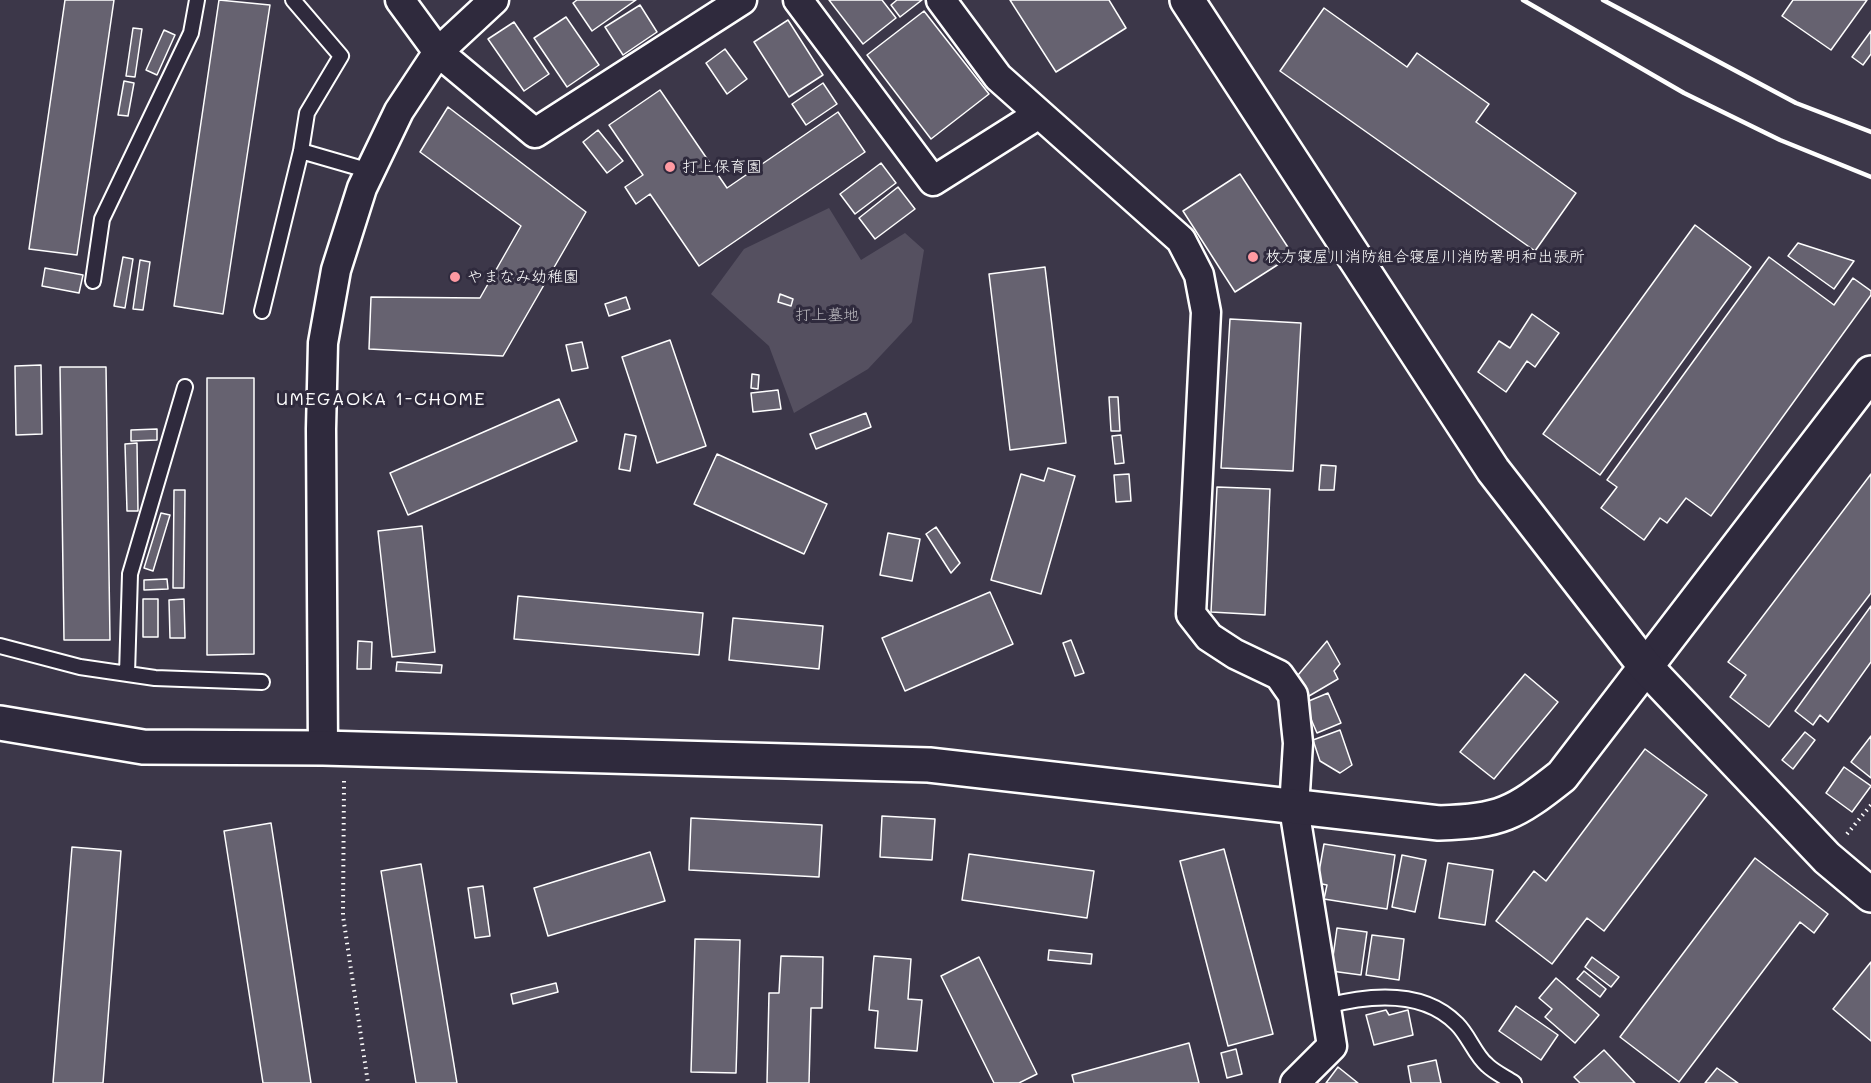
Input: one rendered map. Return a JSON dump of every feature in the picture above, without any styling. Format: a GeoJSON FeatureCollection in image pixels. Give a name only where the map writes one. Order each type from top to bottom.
{"type":"FeatureCollection","features":[{"type":"Feature","properties":{"kind":"street"},"geometry":{"type":"LineString","coordinates":[[400,0],[438,52],[535,133],[742,0]]}},
{"type":"Feature","properties":{"kind":"street"},"geometry":{"type":"LineString","coordinates":[[323,748],[321,429],[323,343],[336,270],[362,188],[399,111],[438,52],[494,0]]}},
{"type":"Feature","properties":{"kind":"street"},"geometry":{"type":"LineString","coordinates":[[798,0],[933,181],[1039,114]]}},
{"type":"Feature","properties":{"kind":"street"},"geometry":{"type":"LineString","coordinates":[[941,0],[998,77],[1181,240],[1199,275],[1206,312],[1191,614],[1209,638],[1235,654],[1279,675],[1293,695],[1298,742],[1294,808],[1332,1046],[1295,1083]]}},
{"type":"Feature","properties":{"kind":"street"},"geometry":{"type":"LineString","coordinates":[[1187,0],[1493,470],[1645,666],[1827,858],[1871,895]]}},
{"type":"Feature","properties":{"kind":"street"},"geometry":{"type":"LineString","coordinates":[[0,723],[143,747],[323,748],[929,765],[1439,823],[1484,821],[1523,807],[1562,776],[1871,373]]}},
{"type":"Feature","properties":{"kind":"lane"},"geometry":{"type":"LineString","coordinates":[[93,281],[102,219],[191,33],[197,0]]}},
{"type":"Feature","properties":{"kind":"lane"},"geometry":{"type":"LineString","coordinates":[[262,311],[302,151],[307,114],[341,56],[293,0]]}},
{"type":"Feature","properties":{"kind":"lane"},"geometry":{"type":"LineString","coordinates":[[302,151],[370,171]]}},
{"type":"Feature","properties":{"kind":"lane"},"geometry":{"type":"LineString","coordinates":[[127,674],[130,574],[185,387]]}},
{"type":"Feature","properties":{"kind":"lane"},"geometry":{"type":"LineString","coordinates":[[0,646],[80,667],[154,678],[262,682]]}},
{"type":"Feature","properties":{"kind":"lane"},"geometry":{"type":"LineString","coordinates":[[1326,1006],[1358,998],[1386,996],[1436,1009],[1457,1023],[1486,1065],[1514,1083]]}},
{"type":"Feature","properties":{"kind":"path"},"geometry":{"type":"LineString","coordinates":[[344,780],[343,916],[368,1083]]}},
{"type":"Feature","properties":{"kind":"green space","name":"打上墓地"},"geometry":{"type":"Polygon","coordinates":[[[829,208],[861,260],[905,233],[924,250],[912,322],[868,369],[794,413],[769,346],[711,294],[744,249],[829,208]]]}},
{"type":"Feature","properties":{"kind":"building"},"geometry":{"type":"Polygon","coordinates":[[[65,0],[114,0],[77,255],[29,249],[65,0]]]}},
{"type":"Feature","properties":{"kind":"building"},"geometry":{"type":"Polygon","coordinates":[[[219,0],[270,5],[223,314],[174,306],[219,0]]]}},
{"type":"Feature","properties":{"kind":"building"},"geometry":{"type":"Polygon","coordinates":[[[577,0],[636,0],[592,31],[573,3],[577,0]]]}},
{"type":"Feature","properties":{"kind":"building"},"geometry":{"type":"Polygon","coordinates":[[[829,0],[882,0],[896,18],[863,44],[829,0]]]}},
{"type":"Feature","properties":{"kind":"building"},"geometry":{"type":"Polygon","coordinates":[[[897,0],[922,0],[900,17],[891,5],[897,0]]]}},
{"type":"Feature","properties":{"kind":"building"},"geometry":{"type":"Polygon","coordinates":[[[1010,0],[1109,0],[1126,28],[1056,72],[1010,0]]]}},
{"type":"Feature","properties":{"kind":"building"},"geometry":{"type":"Polygon","coordinates":[[[1793,0],[1867,0],[1831,50],[1782,16],[1793,0]]]}},
{"type":"Feature","properties":{"kind":"building"},"geometry":{"type":"Polygon","coordinates":[[[640,5],[657,32],[623,55],[605,27],[640,5]]]}},
{"type":"Feature","properties":{"kind":"building"},"geometry":{"type":"Polygon","coordinates":[[[1324,8],[1407,67],[1417,53],[1489,104],[1476,122],[1576,193],[1535,251],[1280,71],[1324,8]]]}},
{"type":"Feature","properties":{"kind":"building"},"geometry":{"type":"Polygon","coordinates":[[[924,11],[989,94],[931,139],[867,55],[924,11]]]}},
{"type":"Feature","properties":{"kind":"building"},"geometry":{"type":"Polygon","coordinates":[[[566,17],[599,65],[567,87],[534,38],[566,17]]]}},
{"type":"Feature","properties":{"kind":"building"},"geometry":{"type":"Polygon","coordinates":[[[788,20],[823,75],[789,97],[754,42],[788,20]]]}},
{"type":"Feature","properties":{"kind":"building"},"geometry":{"type":"Polygon","coordinates":[[[514,22],[549,74],[524,91],[488,39],[514,22]]]}},
{"type":"Feature","properties":{"kind":"building"},"geometry":{"type":"Polygon","coordinates":[[[133,28],[142,29],[135,77],[126,76],[133,28]]]}},
{"type":"Feature","properties":{"kind":"building"},"geometry":{"type":"Polygon","coordinates":[[[164,30],[175,35],[157,75],[146,70],[164,30]]]}},
{"type":"Feature","properties":{"kind":"building"},"geometry":{"type":"Polygon","coordinates":[[[1871,31],[1871,54],[1863,65],[1852,57],[1871,31]]]}},
{"type":"Feature","properties":{"kind":"building"},"geometry":{"type":"Polygon","coordinates":[[[725,49],[747,79],[727,94],[706,63],[725,49]]]}},
{"type":"Feature","properties":{"kind":"building"},"geometry":{"type":"Polygon","coordinates":[[[124,81],[134,83],[128,116],[118,115],[124,81]]]}},
{"type":"Feature","properties":{"kind":"building"},"geometry":{"type":"Polygon","coordinates":[[[823,83],[837,104],[806,125],[792,104],[823,83]]]}},
{"type":"Feature","properties":{"kind":"building"},"geometry":{"type":"Polygon","coordinates":[[[660,90],[727,188],[838,112],[865,152],[699,266],[650,194],[636,204],[625,187],[643,175],[609,125],[660,90]]]}},
{"type":"Feature","properties":{"kind":"building"},"geometry":{"type":"Polygon","coordinates":[[[448,107],[586,212],[503,356],[369,349],[371,297],[480,298],[521,226],[420,152],[448,107]]]}},
{"type":"Feature","properties":{"kind":"building"},"geometry":{"type":"Polygon","coordinates":[[[598,130],[623,161],[607,173],[583,142],[598,130]]]}},
{"type":"Feature","properties":{"kind":"building"},"geometry":{"type":"Polygon","coordinates":[[[881,163],[896,183],[855,214],[840,194],[881,163]]]}},
{"type":"Feature","properties":{"kind":"building"},"geometry":{"type":"Polygon","coordinates":[[[1240,174],[1293,255],[1235,292],[1183,211],[1240,174]]]}},
{"type":"Feature","properties":{"kind":"building"},"geometry":{"type":"Polygon","coordinates":[[[898,187],[915,209],[875,239],[859,218],[898,187]]]}},
{"type":"Feature","properties":{"kind":"building"},"geometry":{"type":"Polygon","coordinates":[[[1695,225],[1751,267],[1600,475],[1543,434],[1695,225]]]}},
{"type":"Feature","properties":{"kind":"building"},"geometry":{"type":"Polygon","coordinates":[[[1798,243],[1854,261],[1834,289],[1788,256],[1798,243]]]}},
{"type":"Feature","properties":{"kind":"building"},"geometry":{"type":"Polygon","coordinates":[[[123,257],[133,259],[125,308],[114,306],[123,257]]]}},
{"type":"Feature","properties":{"kind":"building"},"geometry":{"type":"Polygon","coordinates":[[[1769,257],[1834,305],[1853,278],[1871,291],[1871,295],[1711,516],[1686,498],[1667,523],[1660,518],[1644,540],[1601,508],[1617,487],[1607,480],[1769,257]]]}},
{"type":"Feature","properties":{"kind":"building"},"geometry":{"type":"Polygon","coordinates":[[[140,260],[150,262],[143,310],[133,309],[140,260]]]}},
{"type":"Feature","properties":{"kind":"building"},"geometry":{"type":"Polygon","coordinates":[[[1045,267],[1066,443],[1010,450],[989,274],[1045,267]]]}},
{"type":"Feature","properties":{"kind":"building"},"geometry":{"type":"Polygon","coordinates":[[[45,268],[83,275],[79,293],[42,286],[45,268]]]}},
{"type":"Feature","properties":{"kind":"building"},"geometry":{"type":"Polygon","coordinates":[[[780,294],[793,299],[791,306],[778,302],[780,294]]]}},
{"type":"Feature","properties":{"kind":"building"},"geometry":{"type":"Polygon","coordinates":[[[626,297],[630,309],[609,316],[605,304],[626,297]]]}},
{"type":"Feature","properties":{"kind":"building"},"geometry":{"type":"Polygon","coordinates":[[[1532,314],[1559,333],[1535,367],[1527,361],[1506,392],[1478,372],[1499,341],[1510,348],[1532,314]]]}},
{"type":"Feature","properties":{"kind":"building"},"geometry":{"type":"Polygon","coordinates":[[[1230,319],[1301,323],[1293,471],[1221,468],[1230,319]]]}},
{"type":"Feature","properties":{"kind":"building"},"geometry":{"type":"Polygon","coordinates":[[[670,340],[706,446],[657,463],[622,357],[670,340]]]}},
{"type":"Feature","properties":{"kind":"building"},"geometry":{"type":"Polygon","coordinates":[[[582,342],[588,368],[572,371],[566,345],[582,342]]]}},
{"type":"Feature","properties":{"kind":"building"},"geometry":{"type":"Polygon","coordinates":[[[41,365],[42,434],[16,435],[15,366],[41,365]]]}},
{"type":"Feature","properties":{"kind":"building"},"geometry":{"type":"Polygon","coordinates":[[[60,367],[106,367],[110,640],[64,640],[60,367]]]}},
{"type":"Feature","properties":{"kind":"building"},"geometry":{"type":"Polygon","coordinates":[[[752,374],[759,375],[758,389],[751,388],[752,374]]]}},
{"type":"Feature","properties":{"kind":"building"},"geometry":{"type":"Polygon","coordinates":[[[207,378],[254,378],[254,654],[207,655],[207,378]]]}},
{"type":"Feature","properties":{"kind":"building"},"geometry":{"type":"Polygon","coordinates":[[[778,390],[781,409],[753,412],[751,393],[778,390]]]}},
{"type":"Feature","properties":{"kind":"building"},"geometry":{"type":"Polygon","coordinates":[[[1109,397],[1118,397],[1120,431],[1111,431],[1109,397]]]}},
{"type":"Feature","properties":{"kind":"building"},"geometry":{"type":"Polygon","coordinates":[[[559,399],[577,441],[408,515],[390,473],[559,399]]]}},
{"type":"Feature","properties":{"kind":"building"},"geometry":{"type":"Polygon","coordinates":[[[866,413],[871,427],[816,449],[810,434],[866,413]]]}},
{"type":"Feature","properties":{"kind":"building"},"geometry":{"type":"Polygon","coordinates":[[[157,429],[157,440],[131,441],[131,430],[157,429]]]}},
{"type":"Feature","properties":{"kind":"building"},"geometry":{"type":"Polygon","coordinates":[[[625,434],[636,436],[630,471],[619,469],[625,434]]]}},
{"type":"Feature","properties":{"kind":"building"},"geometry":{"type":"Polygon","coordinates":[[[1121,435],[1124,463],[1115,464],[1112,436],[1121,435]]]}},
{"type":"Feature","properties":{"kind":"building"},"geometry":{"type":"Polygon","coordinates":[[[137,443],[138,511],[127,511],[125,444],[137,443]]]}},
{"type":"Feature","properties":{"kind":"building"},"geometry":{"type":"Polygon","coordinates":[[[717,454],[827,504],[804,554],[694,504],[717,454]]]}},
{"type":"Feature","properties":{"kind":"building"},"geometry":{"type":"Polygon","coordinates":[[[1321,465],[1336,466],[1334,490],[1319,490],[1321,465]]]}},
{"type":"Feature","properties":{"kind":"building"},"geometry":{"type":"Polygon","coordinates":[[[1048,468],[1075,476],[1041,594],[991,580],[1021,474],[1044,481],[1048,468]]]}},
{"type":"Feature","properties":{"kind":"building"},"geometry":{"type":"Polygon","coordinates":[[[1129,474],[1131,501],[1116,502],[1114,475],[1129,474]]]}},
{"type":"Feature","properties":{"kind":"building"},"geometry":{"type":"Polygon","coordinates":[[[1871,474],[1871,593],[1769,727],[1730,697],[1746,675],[1728,662],[1871,474]]]}},
{"type":"Feature","properties":{"kind":"building"},"geometry":{"type":"Polygon","coordinates":[[[1217,487],[1270,489],[1265,615],[1211,612],[1217,487]]]}},
{"type":"Feature","properties":{"kind":"building"},"geometry":{"type":"Polygon","coordinates":[[[174,490],[185,490],[184,588],[173,588],[174,490]]]}},
{"type":"Feature","properties":{"kind":"building"},"geometry":{"type":"Polygon","coordinates":[[[161,513],[170,515],[153,571],[144,568],[161,513]]]}},
{"type":"Feature","properties":{"kind":"building"},"geometry":{"type":"Polygon","coordinates":[[[422,526],[435,652],[392,657],[378,531],[422,526]]]}},
{"type":"Feature","properties":{"kind":"building"},"geometry":{"type":"Polygon","coordinates":[[[936,527],[960,563],[951,573],[926,534],[936,527]]]}},
{"type":"Feature","properties":{"kind":"building"},"geometry":{"type":"Polygon","coordinates":[[[888,533],[920,539],[912,581],[880,575],[888,533]]]}},
{"type":"Feature","properties":{"kind":"building"},"geometry":{"type":"Polygon","coordinates":[[[167,579],[168,589],[144,590],[144,580],[167,579]]]}},
{"type":"Feature","properties":{"kind":"building"},"geometry":{"type":"Polygon","coordinates":[[[990,592],[1013,644],[905,691],[882,638],[990,592]]]}},
{"type":"Feature","properties":{"kind":"building"},"geometry":{"type":"Polygon","coordinates":[[[518,596],[703,613],[699,655],[514,639],[518,596]]]}},
{"type":"Feature","properties":{"kind":"building"},"geometry":{"type":"Polygon","coordinates":[[[143,599],[158,599],[158,637],[143,637],[143,599]]]}},
{"type":"Feature","properties":{"kind":"building"},"geometry":{"type":"Polygon","coordinates":[[[184,599],[185,638],[170,638],[169,600],[184,599]]]}},
{"type":"Feature","properties":{"kind":"building"},"geometry":{"type":"Polygon","coordinates":[[[1871,606],[1871,662],[1828,722],[1820,715],[1813,725],[1795,711],[1871,606]]]}},
{"type":"Feature","properties":{"kind":"building"},"geometry":{"type":"Polygon","coordinates":[[[733,618],[823,626],[819,669],[729,660],[733,618]]]}},
{"type":"Feature","properties":{"kind":"building"},"geometry":{"type":"Polygon","coordinates":[[[1071,640],[1084,673],[1075,676],[1063,643],[1071,640]]]}},
{"type":"Feature","properties":{"kind":"building"},"geometry":{"type":"Polygon","coordinates":[[[358,641],[372,642],[371,669],[357,669],[358,641]]]}},
{"type":"Feature","properties":{"kind":"building"},"geometry":{"type":"Polygon","coordinates":[[[1327,641],[1340,664],[1334,671],[1338,679],[1309,696],[1298,675],[1327,641]]]}},
{"type":"Feature","properties":{"kind":"building"},"geometry":{"type":"Polygon","coordinates":[[[397,662],[442,665],[441,673],[396,671],[397,662]]]}},
{"type":"Feature","properties":{"kind":"building"},"geometry":{"type":"Polygon","coordinates":[[[1525,674],[1558,702],[1494,779],[1460,752],[1525,674]]]}},
{"type":"Feature","properties":{"kind":"building"},"geometry":{"type":"Polygon","coordinates":[[[1328,693],[1341,723],[1317,733],[1304,703],[1328,693]]]}},
{"type":"Feature","properties":{"kind":"building"},"geometry":{"type":"Polygon","coordinates":[[[1340,730],[1352,765],[1340,773],[1320,761],[1313,740],[1340,730]]]}},
{"type":"Feature","properties":{"kind":"building"},"geometry":{"type":"Polygon","coordinates":[[[1805,732],[1815,740],[1793,769],[1782,760],[1805,732]]]}},
{"type":"Feature","properties":{"kind":"building"},"geometry":{"type":"Polygon","coordinates":[[[1871,736],[1871,778],[1851,762],[1871,736]]]}},
{"type":"Feature","properties":{"kind":"building"},"geometry":{"type":"Polygon","coordinates":[[[1645,749],[1707,795],[1604,931],[1587,918],[1552,964],[1496,921],[1534,871],[1546,881],[1645,749]]]}},
{"type":"Feature","properties":{"kind":"building"},"geometry":{"type":"Polygon","coordinates":[[[1844,767],[1871,786],[1852,812],[1826,793],[1844,767]]]}},
{"type":"Feature","properties":{"kind":"building"},"geometry":{"type":"Polygon","coordinates":[[[882,816],[935,819],[932,860],[880,857],[882,816]]]}},
{"type":"Feature","properties":{"kind":"building"},"geometry":{"type":"Polygon","coordinates":[[[691,818],[822,825],[819,877],[689,870],[691,818]]]}},
{"type":"Feature","properties":{"kind":"building"},"geometry":{"type":"Polygon","coordinates":[[[271,823],[311,1083],[263,1083],[224,831],[271,823]]]}},
{"type":"Feature","properties":{"kind":"building"},"geometry":{"type":"Polygon","coordinates":[[[1324,844],[1395,855],[1387,909],[1324,899],[1327,885],[1317,883],[1324,844]]]}},
{"type":"Feature","properties":{"kind":"building"},"geometry":{"type":"Polygon","coordinates":[[[72,847],[121,851],[103,1083],[53,1083],[72,847]]]}},
{"type":"Feature","properties":{"kind":"building"},"geometry":{"type":"Polygon","coordinates":[[[1224,849],[1273,1034],[1228,1046],[1180,861],[1224,849]]]}},
{"type":"Feature","properties":{"kind":"building"},"geometry":{"type":"Polygon","coordinates":[[[650,852],[665,901],[548,936],[534,888],[650,852]]]}},
{"type":"Feature","properties":{"kind":"building"},"geometry":{"type":"Polygon","coordinates":[[[969,854],[1094,871],[1087,918],[962,900],[969,854]]]}},
{"type":"Feature","properties":{"kind":"building"},"geometry":{"type":"Polygon","coordinates":[[[1402,855],[1426,860],[1415,912],[1392,907],[1402,855]]]}},
{"type":"Feature","properties":{"kind":"building"},"geometry":{"type":"Polygon","coordinates":[[[1755,858],[1828,914],[1814,933],[1800,922],[1679,1082],[1620,1037],[1755,858]]]}},
{"type":"Feature","properties":{"kind":"building"},"geometry":{"type":"Polygon","coordinates":[[[1448,863],[1493,870],[1485,925],[1439,918],[1448,863]]]}},
{"type":"Feature","properties":{"kind":"building"},"geometry":{"type":"Polygon","coordinates":[[[421,864],[457,1083],[416,1083],[381,871],[421,864]]]}},
{"type":"Feature","properties":{"kind":"building"},"geometry":{"type":"Polygon","coordinates":[[[483,886],[490,936],[475,938],[468,888],[483,886]]]}},
{"type":"Feature","properties":{"kind":"building"},"geometry":{"type":"Polygon","coordinates":[[[1337,928],[1367,932],[1361,975],[1331,971],[1337,928]]]}},
{"type":"Feature","properties":{"kind":"building"},"geometry":{"type":"Polygon","coordinates":[[[1372,935],[1404,939],[1399,980],[1366,975],[1372,935]]]}},
{"type":"Feature","properties":{"kind":"building"},"geometry":{"type":"Polygon","coordinates":[[[695,939],[740,940],[736,1073],[691,1072],[695,939]]]}},
{"type":"Feature","properties":{"kind":"building"},"geometry":{"type":"Polygon","coordinates":[[[1049,950],[1092,954],[1091,964],[1048,960],[1049,950]]]}},
{"type":"Feature","properties":{"kind":"building"},"geometry":{"type":"Polygon","coordinates":[[[781,956],[823,957],[822,1008],[811,1008],[809,1083],[767,1083],[769,993],[779,993],[781,956]]]}},
{"type":"Feature","properties":{"kind":"building"},"geometry":{"type":"Polygon","coordinates":[[[874,956],[911,959],[908,999],[922,1000],[917,1051],[875,1048],[878,1011],[869,1010],[874,956]]]}},
{"type":"Feature","properties":{"kind":"building"},"geometry":{"type":"Polygon","coordinates":[[[979,957],[1037,1074],[1019,1083],[994,1083],[941,976],[979,957]]]}},
{"type":"Feature","properties":{"kind":"building"},"geometry":{"type":"Polygon","coordinates":[[[1592,957],[1619,977],[1611,987],[1585,967],[1592,957]]]}},
{"type":"Feature","properties":{"kind":"building"},"geometry":{"type":"Polygon","coordinates":[[[1871,962],[1871,1041],[1833,1009],[1871,962]]]}},
{"type":"Feature","properties":{"kind":"building"},"geometry":{"type":"Polygon","coordinates":[[[1584,971],[1606,989],[1600,997],[1577,979],[1584,971]]]}},
{"type":"Feature","properties":{"kind":"building"},"geometry":{"type":"Polygon","coordinates":[[[1556,978],[1599,1015],[1575,1043],[1545,1017],[1552,1009],[1539,998],[1556,978]]]}},
{"type":"Feature","properties":{"kind":"building"},"geometry":{"type":"Polygon","coordinates":[[[556,983],[558,992],[513,1004],[511,994],[556,983]]]}},
{"type":"Feature","properties":{"kind":"building"},"geometry":{"type":"Polygon","coordinates":[[[1516,1006],[1558,1035],[1541,1060],[1499,1031],[1516,1006]]]}},
{"type":"Feature","properties":{"kind":"building"},"geometry":{"type":"Polygon","coordinates":[[[1386,1010],[1389,1015],[1408,1010],[1413,1035],[1374,1045],[1366,1015],[1386,1010]]]}},
{"type":"Feature","properties":{"kind":"building"},"geometry":{"type":"Polygon","coordinates":[[[1189,1043],[1199,1083],[1074,1083],[1072,1075],[1189,1043]]]}},
{"type":"Feature","properties":{"kind":"building"},"geometry":{"type":"Polygon","coordinates":[[[1236,1049],[1242,1074],[1227,1078],[1221,1053],[1236,1049]]]}},
{"type":"Feature","properties":{"kind":"building"},"geometry":{"type":"Polygon","coordinates":[[[1604,1050],[1635,1083],[1580,1083],[1574,1077],[1604,1050]]]}},
{"type":"Feature","properties":{"kind":"building"},"geometry":{"type":"Polygon","coordinates":[[[1436,1060],[1441,1083],[1411,1083],[1408,1066],[1436,1060]]]}},
{"type":"Feature","properties":{"kind":"building"},"geometry":{"type":"Polygon","coordinates":[[[1338,1067],[1358,1083],[1326,1083],[1338,1067]]]}},
{"type":"Feature","properties":{"kind":"building"},"geometry":{"type":"Polygon","coordinates":[[[1717,1068],[1738,1083],[1705,1083],[1717,1068]]]}},
{"type":"Feature","properties":{"kind":"railway"},"geometry":{"type":"LineString","coordinates":[[1523,0],[1684,93],[1780,140],[1871,177]]}},
{"type":"Feature","properties":{"kind":"railway"},"geometry":{"type":"LineString","coordinates":[[1603,0],[1796,103],[1871,132]]}},
{"type":"Feature","properties":{"kind":"place","name":"打上保育園"},"geometry":{"type":"Point","coordinates":[670,167]}},
{"type":"Feature","properties":{"kind":"place","name":"枚方寝屋川消防組合寝屋川消防署明和出張所"},"geometry":{"type":"Point","coordinates":[1253,257]}},
{"type":"Feature","properties":{"kind":"place","name":"やまなみ幼稚園"},"geometry":{"type":"Point","coordinates":[455,277]}},
{"type":"Feature","properties":{"kind":"district","name":"UMEGAOKA 1-CHOME"},"geometry":{"type":"Point","coordinates":[381,399]}}]}
